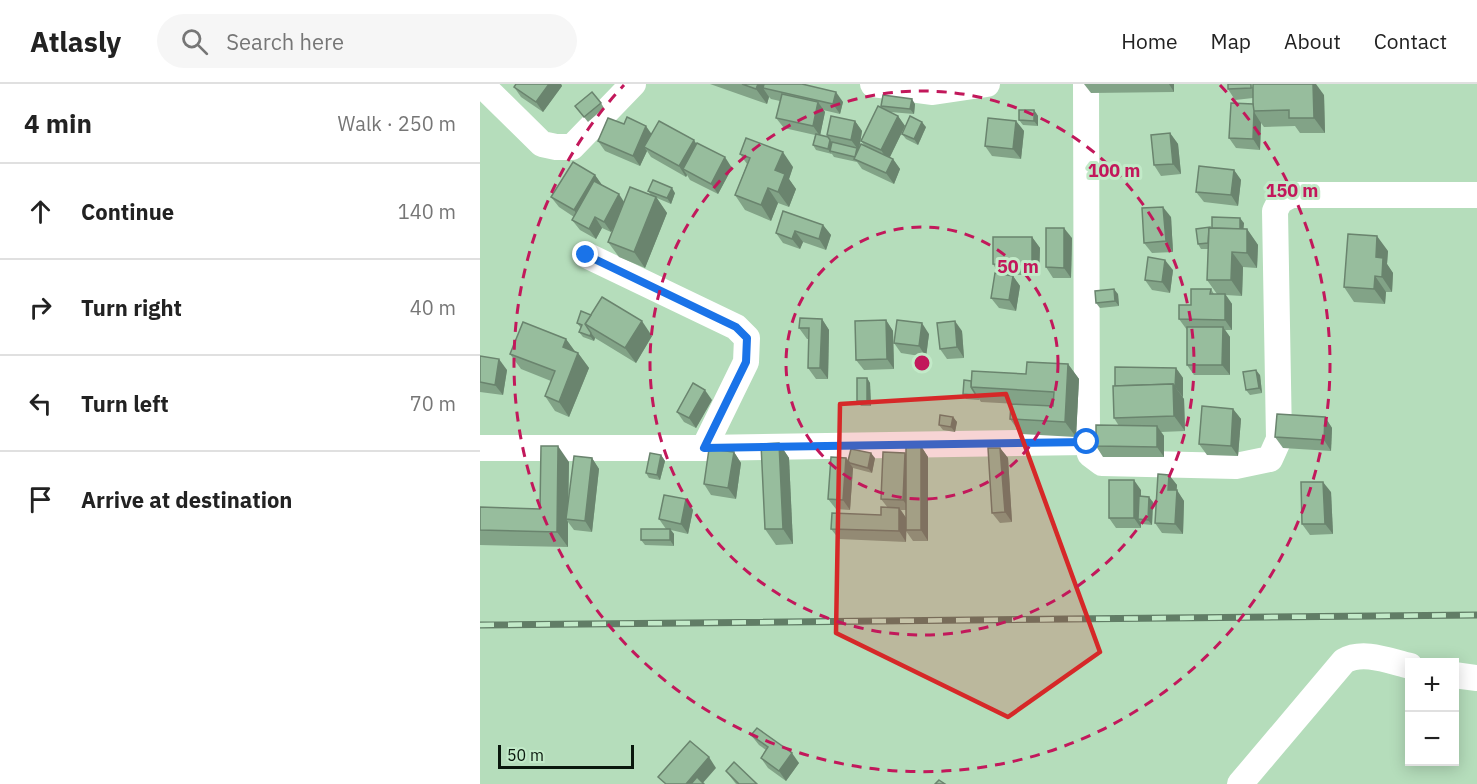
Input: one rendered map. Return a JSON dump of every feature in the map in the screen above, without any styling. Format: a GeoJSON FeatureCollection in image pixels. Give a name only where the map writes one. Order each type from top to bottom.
{"type":"FeatureCollection","features":[{"type":"Feature","properties":{"kind":"street"},"geometry":{"type":"LineString","coordinates":[[481,84],[542,144],[572,147],[633,84]]}},
{"type":"Feature","properties":{"kind":"street"},"geometry":{"type":"LineString","coordinates":[[873,84],[933,92],[987,84]]}},
{"type":"Feature","properties":{"kind":"street"},"geometry":{"type":"LineString","coordinates":[[1086,84],[1087,442],[1090,454],[1102,463],[1236,466],[1270,459],[1279,439],[1275,211],[1280,201],[1291,195],[1477,195]]}},
{"type":"Feature","properties":{"kind":"street"},"geometry":{"type":"LineString","coordinates":[[586,255],[736,327],[747,338],[746,362],[704,448]]}},
{"type":"Feature","properties":{"kind":"street"},"geometry":{"type":"LineString","coordinates":[[480,448],[704,448],[1087,442]]}},
{"type":"Feature","properties":{"kind":"street"},"geometry":{"type":"LineString","coordinates":[[1240,784],[1344,661],[1352,656],[1363,656],[1405,665]]}},
{"type":"Feature","properties":{"kind":"street"},"geometry":{"type":"LineString","coordinates":[[1459,676],[1477,678]]}},
{"type":"Feature","properties":{"kind":"highlighted area"},"geometry":{"type":"Polygon","coordinates":[[[1006,394],[1100,652],[1008,717],[836,633],[840,404],[1006,394]]]}},
{"type":"Feature","properties":{"kind":"building"},"geometry":{"type":"Polygon","coordinates":[[[516,84],[549,84],[536,102],[514,87],[516,84]]]}},
{"type":"Feature","properties":{"kind":"building"},"geometry":{"type":"Polygon","coordinates":[[[742,84],[758,84],[756,89],[742,84]]]}},
{"type":"Feature","properties":{"kind":"building"},"geometry":{"type":"Polygon","coordinates":[[[764,84],[802,84],[836,92],[833,104],[763,88],[764,84]]]}},
{"type":"Feature","properties":{"kind":"building"},"geometry":{"type":"Polygon","coordinates":[[[1228,84],[1251,84],[1251,88],[1228,89],[1228,84]]]}},
{"type":"Feature","properties":{"kind":"building"},"geometry":{"type":"Polygon","coordinates":[[[1253,84],[1313,84],[1314,118],[1289,118],[1289,110],[1253,111],[1253,84]]]}},
{"type":"Feature","properties":{"kind":"building"},"geometry":{"type":"Polygon","coordinates":[[[592,92],[601,103],[584,117],[575,106],[592,92]]]}},
{"type":"Feature","properties":{"kind":"building"},"geometry":{"type":"Polygon","coordinates":[[[782,94],[818,102],[813,126],[776,118],[782,94]]]}},
{"type":"Feature","properties":{"kind":"building"},"geometry":{"type":"Polygon","coordinates":[[[883,95],[912,99],[910,109],[881,106],[883,95]]]}},
{"type":"Feature","properties":{"kind":"building"},"geometry":{"type":"Polygon","coordinates":[[[1231,103],[1253,104],[1253,139],[1229,138],[1231,103]]]}},
{"type":"Feature","properties":{"kind":"building"},"geometry":{"type":"Polygon","coordinates":[[[878,106],[898,116],[881,150],[861,141],[878,106]]]}},
{"type":"Feature","properties":{"kind":"building"},"geometry":{"type":"Polygon","coordinates":[[[1019,110],[1034,110],[1034,121],[1019,120],[1019,110]]]}},
{"type":"Feature","properties":{"kind":"building"},"geometry":{"type":"Polygon","coordinates":[[[831,116],[855,121],[851,140],[827,135],[831,116]]]}},
{"type":"Feature","properties":{"kind":"building"},"geometry":{"type":"Polygon","coordinates":[[[910,116],[922,122],[914,139],[902,134],[910,116]]]}},
{"type":"Feature","properties":{"kind":"building"},"geometry":{"type":"Polygon","coordinates":[[[627,117],[646,126],[633,156],[598,141],[608,118],[624,124],[627,117]]]}},
{"type":"Feature","properties":{"kind":"building"},"geometry":{"type":"Polygon","coordinates":[[[988,118],[1016,121],[1013,149],[985,146],[988,118]]]}},
{"type":"Feature","properties":{"kind":"building"},"geometry":{"type":"Polygon","coordinates":[[[659,121],[694,140],[679,166],[644,147],[659,121]]]}},
{"type":"Feature","properties":{"kind":"building"},"geometry":{"type":"Polygon","coordinates":[[[1170,133],[1173,164],[1154,165],[1151,135],[1170,133]]]}},
{"type":"Feature","properties":{"kind":"building"},"geometry":{"type":"Polygon","coordinates":[[[816,134],[828,137],[830,140],[828,149],[813,145],[816,134]]]}},
{"type":"Feature","properties":{"kind":"building"},"geometry":{"type":"Polygon","coordinates":[[[746,138],[783,152],[775,170],[785,174],[778,192],[768,188],[761,205],[735,195],[750,158],[740,154],[746,138]]]}},
{"type":"Feature","properties":{"kind":"building"},"geometry":{"type":"Polygon","coordinates":[[[832,142],[857,148],[855,157],[830,151],[832,142]]]}},
{"type":"Feature","properties":{"kind":"building"},"geometry":{"type":"Polygon","coordinates":[[[697,143],[725,157],[711,184],[683,169],[697,143]]]}},
{"type":"Feature","properties":{"kind":"building"},"geometry":{"type":"Polygon","coordinates":[[[861,144],[893,159],[886,173],[854,159],[861,144]]]}},
{"type":"Feature","properties":{"kind":"building"},"geometry":{"type":"Polygon","coordinates":[[[573,162],[595,175],[574,210],[551,197],[573,162]]]}},
{"type":"Feature","properties":{"kind":"building"},"geometry":{"type":"Polygon","coordinates":[[[1199,166],[1234,170],[1231,195],[1196,192],[1199,166]]]}},
{"type":"Feature","properties":{"kind":"building"},"geometry":{"type":"Polygon","coordinates":[[[653,180],[672,188],[667,198],[648,191],[653,180]]]}},
{"type":"Feature","properties":{"kind":"building"},"geometry":{"type":"Polygon","coordinates":[[[594,181],[619,194],[604,222],[595,217],[589,229],[572,220],[594,181]]]}},
{"type":"Feature","properties":{"kind":"building"},"geometry":{"type":"Polygon","coordinates":[[[630,187],[656,197],[634,252],[608,242],[630,187]]]}},
{"type":"Feature","properties":{"kind":"building"},"geometry":{"type":"Polygon","coordinates":[[[1163,207],[1166,241],[1144,243],[1142,208],[1163,207]]]}},
{"type":"Feature","properties":{"kind":"building"},"geometry":{"type":"Polygon","coordinates":[[[783,211],[823,225],[819,239],[795,231],[792,239],[776,233],[783,211]]]}},
{"type":"Feature","properties":{"kind":"building"},"geometry":{"type":"Polygon","coordinates":[[[1212,217],[1240,218],[1240,229],[1212,228],[1212,217]]]}},
{"type":"Feature","properties":{"kind":"building"},"geometry":{"type":"Polygon","coordinates":[[[1210,227],[1208,243],[1198,244],[1196,229],[1210,227]]]}},
{"type":"Feature","properties":{"kind":"building"},"geometry":{"type":"Polygon","coordinates":[[[1046,228],[1064,228],[1064,268],[1046,267],[1046,228]]]}},
{"type":"Feature","properties":{"kind":"building"},"geometry":{"type":"Polygon","coordinates":[[[1209,228],[1247,229],[1247,253],[1232,252],[1231,280],[1207,280],[1209,228]]]}},
{"type":"Feature","properties":{"kind":"building"},"geometry":{"type":"Polygon","coordinates":[[[1348,234],[1377,236],[1376,257],[1383,258],[1382,277],[1375,276],[1374,289],[1344,287],[1348,234]]]}},
{"type":"Feature","properties":{"kind":"building"},"geometry":{"type":"Polygon","coordinates":[[[993,237],[1032,237],[1032,265],[993,264],[993,237]]]}},
{"type":"Feature","properties":{"kind":"building"},"geometry":{"type":"Polygon","coordinates":[[[1148,257],[1165,260],[1162,282],[1145,280],[1148,257]]]}},
{"type":"Feature","properties":{"kind":"building"},"geometry":{"type":"Polygon","coordinates":[[[995,273],[1013,276],[1009,300],[991,298],[995,273]]]}},
{"type":"Feature","properties":{"kind":"building"},"geometry":{"type":"Polygon","coordinates":[[[1114,289],[1115,301],[1096,303],[1095,291],[1114,289]]]}},
{"type":"Feature","properties":{"kind":"building"},"geometry":{"type":"Polygon","coordinates":[[[1191,289],[1211,289],[1210,294],[1225,294],[1225,320],[1179,319],[1179,305],[1191,305],[1191,289]]]}},
{"type":"Feature","properties":{"kind":"building"},"geometry":{"type":"Polygon","coordinates":[[[602,297],[642,321],[625,348],[585,324],[602,297]]]}},
{"type":"Feature","properties":{"kind":"building"},"geometry":{"type":"Polygon","coordinates":[[[581,311],[591,315],[585,324],[591,333],[590,336],[579,332],[582,325],[577,323],[581,311]]]}},
{"type":"Feature","properties":{"kind":"building"},"geometry":{"type":"Polygon","coordinates":[[[800,318],[822,319],[820,368],[808,368],[809,328],[799,328],[800,318]]]}},
{"type":"Feature","properties":{"kind":"building"},"geometry":{"type":"Polygon","coordinates":[[[886,320],[887,359],[856,360],[855,321],[886,320]]]}},
{"type":"Feature","properties":{"kind":"building"},"geometry":{"type":"Polygon","coordinates":[[[897,320],[922,323],[919,346],[894,343],[897,320]]]}},
{"type":"Feature","properties":{"kind":"building"},"geometry":{"type":"Polygon","coordinates":[[[955,321],[957,347],[940,349],[937,323],[955,321]]]}},
{"type":"Feature","properties":{"kind":"building"},"geometry":{"type":"Polygon","coordinates":[[[523,322],[566,339],[563,347],[578,353],[559,402],[545,396],[555,371],[510,354],[523,322]]]}},
{"type":"Feature","properties":{"kind":"building"},"geometry":{"type":"Polygon","coordinates":[[[1187,327],[1223,327],[1222,365],[1187,365],[1187,327]]]}},
{"type":"Feature","properties":{"kind":"building"},"geometry":{"type":"Polygon","coordinates":[[[480,356],[499,359],[495,385],[480,382],[480,356]]]}},
{"type":"Feature","properties":{"kind":"building"},"geometry":{"type":"Polygon","coordinates":[[[1027,362],[1068,364],[1065,422],[1010,419],[1011,404],[1053,406],[1054,392],[971,387],[972,371],[1026,374],[1027,362]]]}},
{"type":"Feature","properties":{"kind":"building"},"geometry":{"type":"Polygon","coordinates":[[[1115,367],[1176,368],[1175,387],[1173,384],[1115,386],[1115,367]]]}},
{"type":"Feature","properties":{"kind":"building"},"geometry":{"type":"Polygon","coordinates":[[[1256,370],[1259,388],[1246,390],[1243,372],[1256,370]]]}},
{"type":"Feature","properties":{"kind":"building"},"geometry":{"type":"Polygon","coordinates":[[[857,378],[867,378],[867,401],[857,401],[857,378]]]}},
{"type":"Feature","properties":{"kind":"building"},"geometry":{"type":"Polygon","coordinates":[[[964,380],[971,381],[971,387],[976,395],[963,394],[964,380]]]}},
{"type":"Feature","properties":{"kind":"building"},"geometry":{"type":"Polygon","coordinates":[[[693,383],[705,390],[689,418],[677,412],[693,383]]]}},
{"type":"Feature","properties":{"kind":"building"},"geometry":{"type":"Polygon","coordinates":[[[1173,384],[1174,416],[1114,418],[1113,386],[1173,384]]]}},
{"type":"Feature","properties":{"kind":"building"},"geometry":{"type":"Polygon","coordinates":[[[1202,406],[1233,409],[1231,446],[1199,444],[1202,406]]]}},
{"type":"Feature","properties":{"kind":"building"},"geometry":{"type":"Polygon","coordinates":[[[1277,414],[1325,417],[1324,440],[1275,437],[1277,414]]]}},
{"type":"Feature","properties":{"kind":"building"},"geometry":{"type":"Polygon","coordinates":[[[940,415],[953,417],[951,427],[939,425],[940,415]]]}},
{"type":"Feature","properties":{"kind":"building"},"geometry":{"type":"Polygon","coordinates":[[[1096,425],[1157,426],[1157,447],[1096,446],[1096,425]]]}},
{"type":"Feature","properties":{"kind":"building"},"geometry":{"type":"Polygon","coordinates":[[[779,443],[783,529],[765,529],[761,444],[779,443]]]}},
{"type":"Feature","properties":{"kind":"building"},"geometry":{"type":"Polygon","coordinates":[[[541,446],[558,446],[557,532],[480,530],[480,507],[540,509],[541,446]]]}},
{"type":"Feature","properties":{"kind":"building"},"geometry":{"type":"Polygon","coordinates":[[[906,446],[921,446],[921,530],[906,530],[906,446]]]}},
{"type":"Feature","properties":{"kind":"building"},"geometry":{"type":"Polygon","coordinates":[[[988,448],[1000,448],[1005,512],[992,513],[988,448]]]}},
{"type":"Feature","properties":{"kind":"building"},"geometry":{"type":"Polygon","coordinates":[[[709,449],[734,452],[728,488],[704,484],[709,449]]]}},
{"type":"Feature","properties":{"kind":"building"},"geometry":{"type":"Polygon","coordinates":[[[851,449],[871,453],[868,468],[848,461],[851,449]]]}},
{"type":"Feature","properties":{"kind":"building"},"geometry":{"type":"Polygon","coordinates":[[[883,452],[905,453],[903,500],[881,499],[883,452]]]}},
{"type":"Feature","properties":{"kind":"building"},"geometry":{"type":"Polygon","coordinates":[[[650,453],[661,455],[657,475],[646,473],[650,453]]]}},
{"type":"Feature","properties":{"kind":"building"},"geometry":{"type":"Polygon","coordinates":[[[574,456],[592,458],[585,521],[566,519],[574,456]]]}},
{"type":"Feature","properties":{"kind":"building"},"geometry":{"type":"Polygon","coordinates":[[[831,457],[846,458],[843,500],[828,499],[831,457]]]}},
{"type":"Feature","properties":{"kind":"building"},"geometry":{"type":"Polygon","coordinates":[[[1158,474],[1169,475],[1168,490],[1177,490],[1175,524],[1155,523],[1158,474]]]}},
{"type":"Feature","properties":{"kind":"building"},"geometry":{"type":"Polygon","coordinates":[[[1109,480],[1134,480],[1134,518],[1109,518],[1109,480]]]}},
{"type":"Feature","properties":{"kind":"building"},"geometry":{"type":"Polygon","coordinates":[[[1301,482],[1323,482],[1325,524],[1302,524],[1301,482]]]}},
{"type":"Feature","properties":{"kind":"building"},"geometry":{"type":"Polygon","coordinates":[[[664,495],[686,499],[681,524],[659,519],[664,495]]]}},
{"type":"Feature","properties":{"kind":"building"},"geometry":{"type":"Polygon","coordinates":[[[1139,496],[1149,497],[1148,520],[1138,519],[1139,496]]]}},
{"type":"Feature","properties":{"kind":"building"},"geometry":{"type":"Polygon","coordinates":[[[881,507],[899,508],[899,531],[831,529],[832,513],[881,515],[881,507]]]}},
{"type":"Feature","properties":{"kind":"building"},"geometry":{"type":"Polygon","coordinates":[[[641,529],[670,529],[670,540],[641,540],[641,529]]]}},
{"type":"Feature","properties":{"kind":"building"},"geometry":{"type":"Polygon","coordinates":[[[757,728],[792,753],[779,771],[761,758],[768,747],[751,735],[757,728]]]}},
{"type":"Feature","properties":{"kind":"building"},"geometry":{"type":"Polygon","coordinates":[[[690,741],[709,757],[686,784],[666,784],[658,777],[690,741]]]}},
{"type":"Feature","properties":{"kind":"building"},"geometry":{"type":"Polygon","coordinates":[[[734,762],[757,784],[739,784],[726,771],[734,762]]]}},
{"type":"Feature","properties":{"kind":"building"},"geometry":{"type":"Polygon","coordinates":[[[697,777],[704,784],[691,784],[697,777]]]}},
{"type":"Feature","properties":{"kind":"railway"},"geometry":{"type":"LineString","coordinates":[[480,625],[1477,615]]}},
{"type":"Feature","properties":{"kind":"route"},"geometry":{"type":"LineString","coordinates":[[586,255],[736,327],[747,338],[746,362],[704,448],[1087,442]]}}]}
